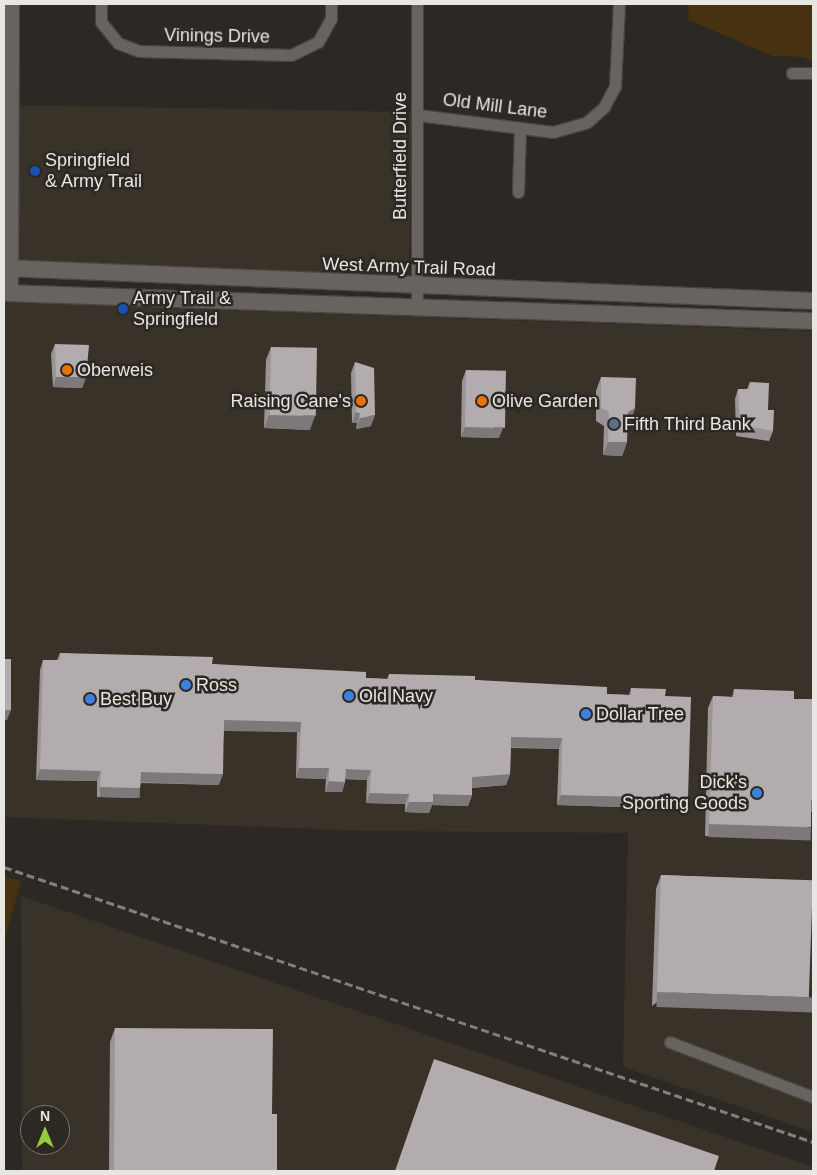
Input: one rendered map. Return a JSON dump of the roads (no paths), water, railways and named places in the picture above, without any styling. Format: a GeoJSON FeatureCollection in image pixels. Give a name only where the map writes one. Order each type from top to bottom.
{"type":"FeatureCollection","features":[{"type":"Feature","properties":{"kind":"main road"},"geometry":{"type":"LineString","coordinates":[[11,4],[7,293],[813,321]]}},
{"type":"Feature","properties":{"kind":"main road","name":"West Army Trail Road"},"geometry":{"type":"LineString","coordinates":[[8,268],[417,288],[813,301]]}},
{"type":"Feature","properties":{"kind":"main road"},"geometry":{"type":"LineString","coordinates":[[673,317],[675,296]]}},
{"type":"Feature","properties":{"kind":"street","name":"Vinings Drive"},"geometry":{"type":"LineString","coordinates":[[101,4],[101,22],[118,43],[139,51],[291,55],[318,42],[331,19],[331,4]]}},
{"type":"Feature","properties":{"kind":"street","name":"Butterfield Drive"},"geometry":{"type":"LineString","coordinates":[[417,4],[417,308]]}},
{"type":"Feature","properties":{"kind":"street","name":"Old Mill Lane"},"geometry":{"type":"LineString","coordinates":[[418,115],[520,128],[565,131],[588,122],[604,107],[618,74],[619,4]]}},
{"type":"Feature","properties":{"kind":"street"},"geometry":{"type":"LineString","coordinates":[[792,73],[813,73]]}},
{"type":"Feature","properties":{"kind":"street"},"geometry":{"type":"LineString","coordinates":[[518,192],[520,128]]}},
{"type":"Feature","properties":{"kind":"street"},"geometry":{"type":"LineString","coordinates":[[670,1042],[813,1097]]}},
{"type":"Feature","properties":{"kind":"railway"},"geometry":{"type":"LineString","coordinates":[[4,867],[813,1142]]}},
{"type":"Feature","properties":{"kind":"place","name":"Springfield & Army Trail"},"geometry":{"type":"Point","coordinates":[35,171]}},
{"type":"Feature","properties":{"kind":"place","name":"Army Trail & Springfield"},"geometry":{"type":"Point","coordinates":[123,309]}},
{"type":"Feature","properties":{"kind":"place","name":"Oberweis"},"geometry":{"type":"Point","coordinates":[67,370]}},
{"type":"Feature","properties":{"kind":"place","name":"Raising Cane's"},"geometry":{"type":"Point","coordinates":[361,401]}},
{"type":"Feature","properties":{"kind":"place","name":"Olive Garden"},"geometry":{"type":"Point","coordinates":[482,401]}},
{"type":"Feature","properties":{"kind":"place","name":"Fifth Third Bank"},"geometry":{"type":"Point","coordinates":[614,424]}},
{"type":"Feature","properties":{"kind":"place","name":"Ross"},"geometry":{"type":"Point","coordinates":[186,685]}},
{"type":"Feature","properties":{"kind":"place","name":"Old Navy"},"geometry":{"type":"Point","coordinates":[349,696]}},
{"type":"Feature","properties":{"kind":"place","name":"Best Buy"},"geometry":{"type":"Point","coordinates":[90,699]}},
{"type":"Feature","properties":{"kind":"place","name":"Dollar Tree"},"geometry":{"type":"Point","coordinates":[586,714]}},
{"type":"Feature","properties":{"kind":"place","name":"Dick's Sporting Goods"},"geometry":{"type":"Point","coordinates":[757,793]}}]}
